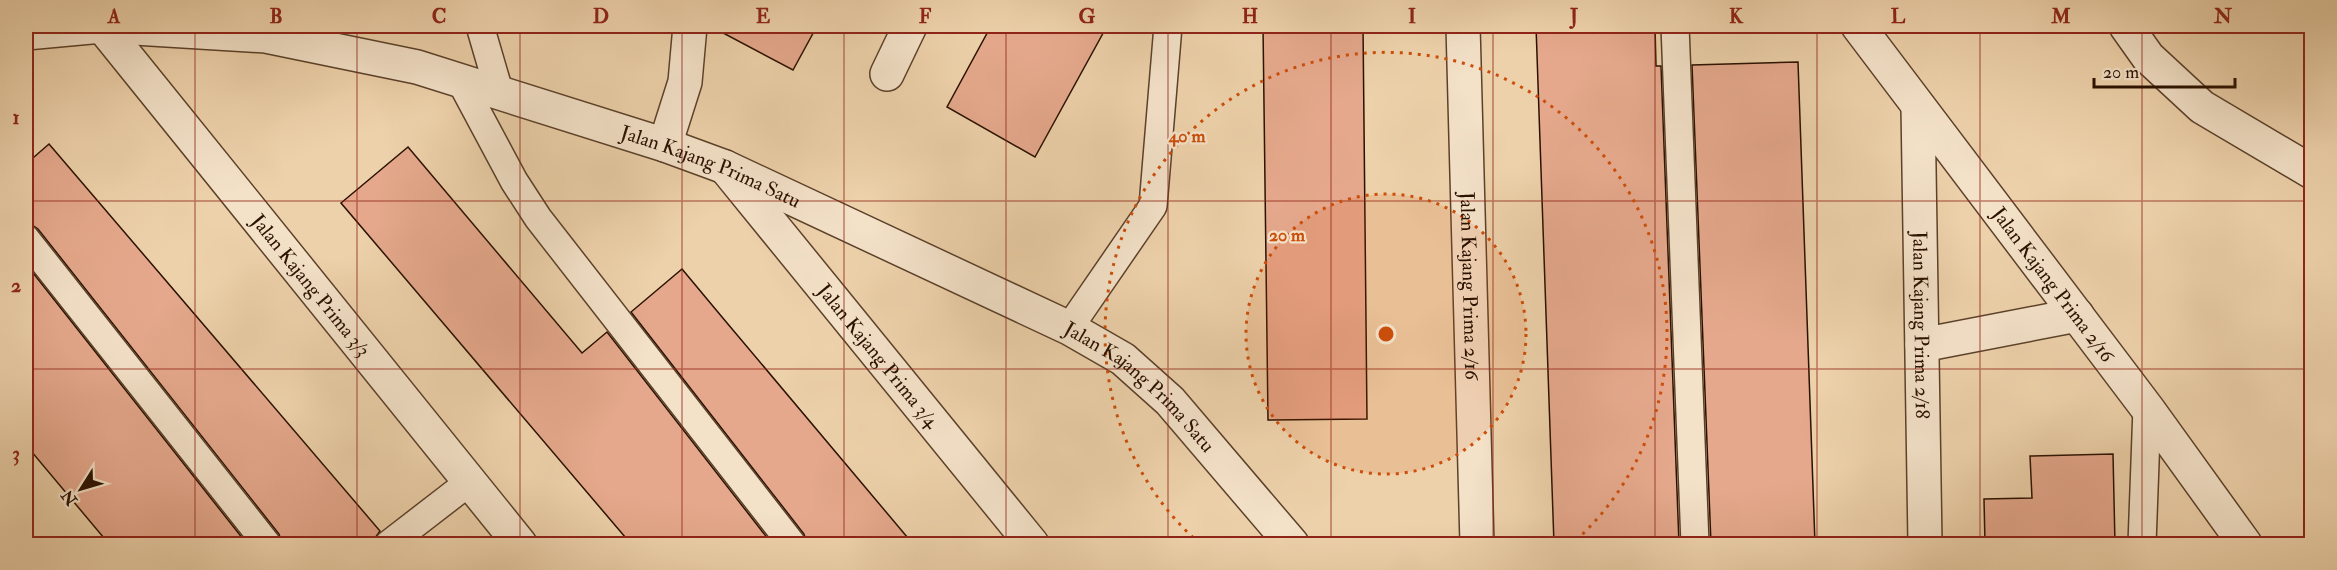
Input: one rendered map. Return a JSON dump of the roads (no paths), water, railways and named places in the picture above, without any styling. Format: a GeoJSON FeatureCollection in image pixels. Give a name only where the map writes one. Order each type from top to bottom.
{"type":"FeatureCollection","features":[{"type":"Feature","properties":{"kind":"street","name":"Jalan Kajang Prima Satu"},"geometry":{"type":"LineString","coordinates":[[26,33],[102,26],[266,36],[417,67],[499,91],[725,167],[1070,328],[1123,359],[1170,401],[1292,544]]}},
{"type":"Feature","properties":{"kind":"street","name":"Jalan Kajang Prima 3/3"},"geometry":{"type":"LineString","coordinates":[[102,26],[468,483],[520,544]]}},
{"type":"Feature","properties":{"kind":"street"},"geometry":{"type":"LineString","coordinates":[[665,145],[685,82],[690,26]]}},
{"type":"Feature","properties":{"kind":"street"},"geometry":{"type":"LineString","coordinates":[[888,74],[910,26]]}},
{"type":"Feature","properties":{"kind":"street","name":"Jalan Kajang Prima 2/16"},"geometry":{"type":"LineString","coordinates":[[1463,26],[1477,544]]}},
{"type":"Feature","properties":{"kind":"street","name":"Jalan Kajang Prima 2/16"},"geometry":{"type":"LineString","coordinates":[[1858,26],[2147,408],[2245,544]]}},
{"type":"Feature","properties":{"kind":"street"},"geometry":{"type":"LineString","coordinates":[[2126,26],[2148,57],[2202,106],[2312,172]]}},
{"type":"Feature","properties":{"kind":"street","name":"Jalan Kajang Prima 2/18"},"geometry":{"type":"LineString","coordinates":[[1918,106],[1925,544]]}},
{"type":"Feature","properties":{"kind":"street","name":"Jalan Kajang Prima 3/4"},"geometry":{"type":"LineString","coordinates":[[725,167],[1032,544]]}},
{"type":"Feature","properties":{"kind":"street"},"geometry":{"type":"LineString","coordinates":[[1922,345],[2077,315]]}},
{"type":"Feature","properties":{"kind":"lane"},"geometry":{"type":"LineString","coordinates":[[480,26],[499,91]]}},
{"type":"Feature","properties":{"kind":"lane"},"geometry":{"type":"LineString","coordinates":[[1070,328],[1153,206],[1168,26]]}},
{"type":"Feature","properties":{"kind":"lane"},"geometry":{"type":"LineString","coordinates":[[1675,26],[1695,544]]}},
{"type":"Feature","properties":{"kind":"lane"},"geometry":{"type":"LineString","coordinates":[[460,80],[514,181],[538,218],[792,544]]}},
{"type":"Feature","properties":{"kind":"lane"},"geometry":{"type":"LineString","coordinates":[[26,239],[267,544]]}},
{"type":"Feature","properties":{"kind":"lane"},"geometry":{"type":"LineString","coordinates":[[2142,544],[2147,408]]}},
{"type":"Feature","properties":{"kind":"lane"},"geometry":{"type":"LineString","coordinates":[[389,544],[468,483]]}}]}
